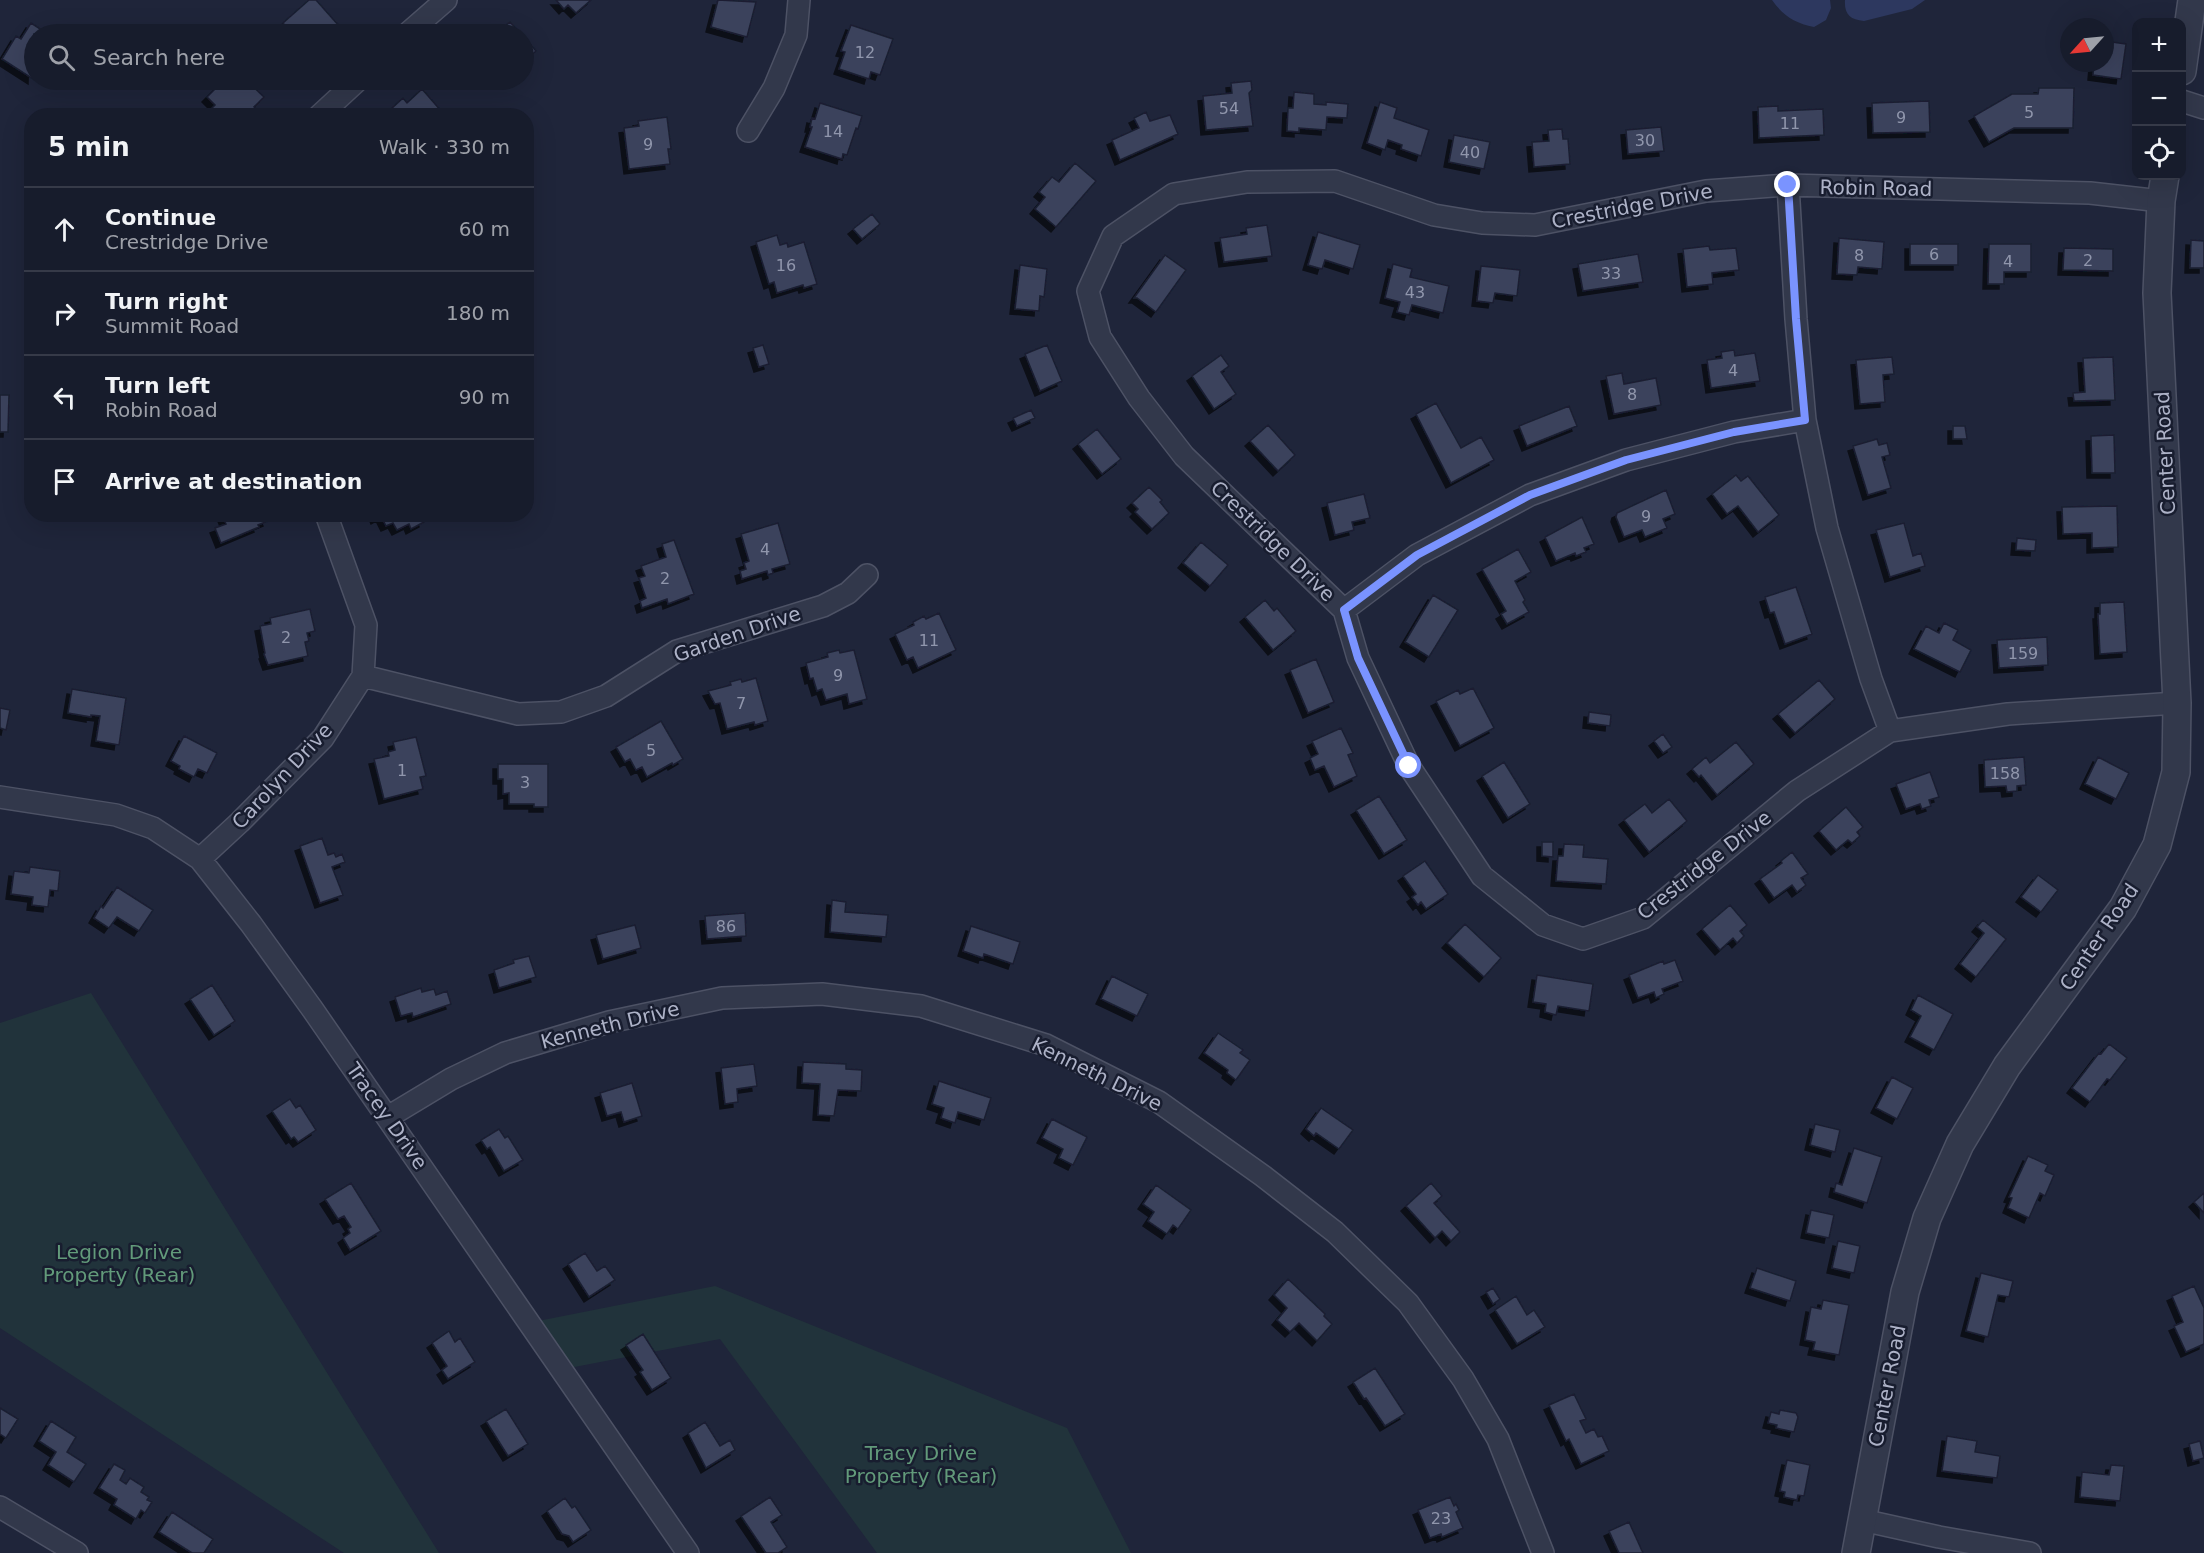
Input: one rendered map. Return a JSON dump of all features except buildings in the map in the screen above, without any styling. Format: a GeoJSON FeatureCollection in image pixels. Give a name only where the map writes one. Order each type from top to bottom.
{"type":"FeatureCollection","features":[{"type":"Feature","properties":{"kind":"street"},"geometry":{"type":"LineString","coordinates":[[418,24],[446,0]]}},
{"type":"Feature","properties":{"kind":"street"},"geometry":{"type":"LineString","coordinates":[[748,130],[774,88],[795,35],[800,0]]}},
{"type":"Feature","properties":{"kind":"street"},"geometry":{"type":"LineString","coordinates":[[2186,39],[2192,0]]}},
{"type":"Feature","properties":{"kind":"street"},"geometry":{"type":"LineString","coordinates":[[328,108],[347,90]]}},
{"type":"Feature","properties":{"kind":"street"},"geometry":{"type":"LineString","coordinates":[[2186,103],[2204,108]]}},
{"type":"Feature","properties":{"kind":"street","name":"Crestridge Drive"},"geometry":{"type":"LineString","coordinates":[[1788,185],[1706,191],[1535,225],[1482,223],[1434,215],[1335,181],[1247,182],[1174,194],[1113,236],[1088,291],[1100,337],[1139,398],[1184,456],[1344,610],[1358,658],[1409,766],[1482,876],[1543,925],[1583,939],[1643,918],[1797,791],[1890,730],[2008,714],[2177,703]]}},
{"type":"Feature","properties":{"kind":"street"},"geometry":{"type":"LineString","coordinates":[[1788,185],[1805,420],[1827,528],[1871,679],[1890,730]]}},
{"type":"Feature","properties":{"kind":"street","name":"Robin Road"},"geometry":{"type":"LineString","coordinates":[[1788,185],[2090,193],[2163,188]]}},
{"type":"Feature","properties":{"kind":"street","name":"Center Road"},"geometry":{"type":"LineString","coordinates":[[1856,1553],[1905,1292],[1927,1218],[1960,1144],[2007,1065],[2123,908],[2157,845],[2176,772],[2177,703],[2157,292],[2163,188]]}},
{"type":"Feature","properties":{"kind":"street"},"geometry":{"type":"LineString","coordinates":[[1344,610],[1417,555],[1530,495],[1626,460],[1734,432],[1805,420]]}},
{"type":"Feature","properties":{"kind":"street","name":"Carolyn Drive"},"geometry":{"type":"LineString","coordinates":[[200,859],[323,738],[363,676],[366,626],[329,522]]}},
{"type":"Feature","properties":{"kind":"street","name":"Garden Drive"},"geometry":{"type":"LineString","coordinates":[[363,676],[518,714],[561,712],[606,696],[677,651],[823,606],[848,592],[867,575]]}},
{"type":"Feature","properties":{"kind":"street","name":"Tracey Drive"},"geometry":{"type":"LineString","coordinates":[[0,797],[116,815],[153,828],[200,859],[251,924],[388,1117],[688,1553]]}},
{"type":"Feature","properties":{"kind":"street","name":"Kenneth Drive"},"geometry":{"type":"LineString","coordinates":[[388,1117],[451,1079],[505,1053],[609,1022],[722,999],[822,994],[921,1006],[1046,1045],[1159,1102],[1263,1176],[1335,1233],[1408,1303],[1463,1379],[1498,1439],[1543,1553]]}},
{"type":"Feature","properties":{"kind":"street"},"geometry":{"type":"LineString","coordinates":[[0,1507],[77,1553]]}},
{"type":"Feature","properties":{"kind":"street"},"geometry":{"type":"LineString","coordinates":[[1862,1520],[1940,1538],[2030,1553]]}},
{"type":"Feature","properties":{"kind":"green space","name":"Legion Drive Property (Rear)"},"geometry":{"type":"Polygon","coordinates":[[[91,993],[439,1553],[344,1553],[0,1328],[0,1023],[91,993]]]}},
{"type":"Feature","properties":{"kind":"green space","name":"Tracy Drive Property (Rear)"},"geometry":{"type":"Polygon","coordinates":[[[715,1286],[1067,1428],[1131,1553],[877,1553],[720,1339],[564,1369],[533,1322],[715,1286]]]}},
{"type":"Feature","properties":{"kind":"water"},"geometry":{"type":"Polygon","coordinates":[[[1772,0],[1830,0],[1831,8],[1826,20],[1814,27],[1790,18],[1772,0]]]}},
{"type":"Feature","properties":{"kind":"water"},"geometry":{"type":"Polygon","coordinates":[[[1845,0],[1925,0],[1912,9],[1864,21],[1855,19],[1847,13],[1845,0]]]}},
{"type":"Feature","properties":{"kind":"route"},"geometry":{"type":"LineString","coordinates":[[1409,766],[1358,658],[1344,610],[1417,555],[1530,495],[1626,460],[1734,432],[1805,420],[1788,185]]}}]}
